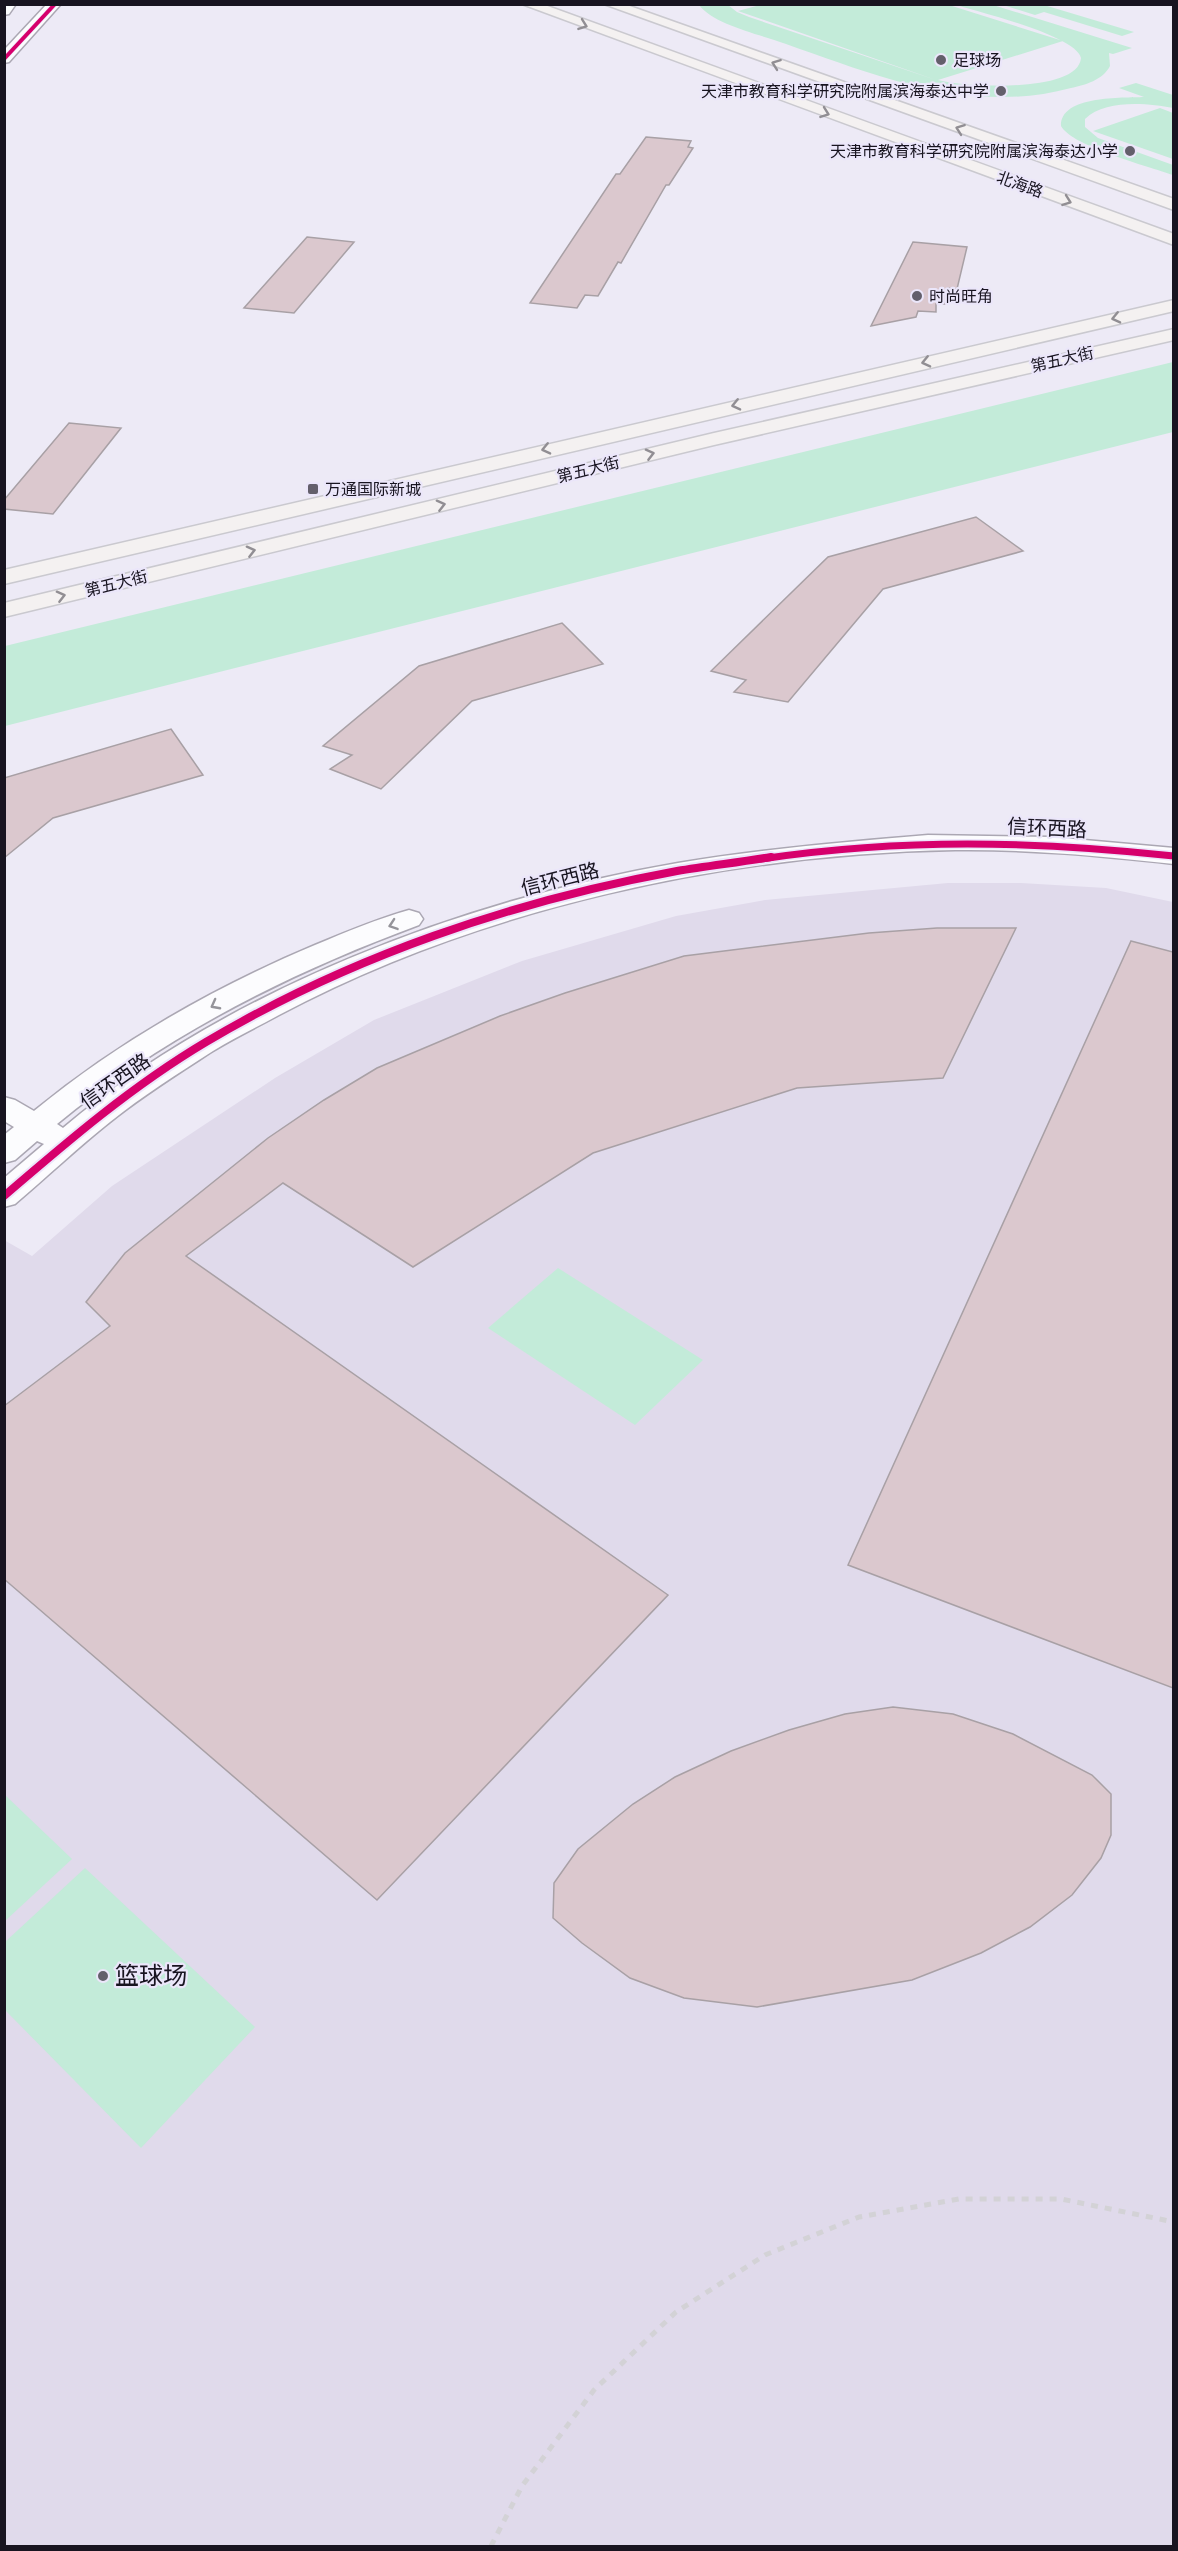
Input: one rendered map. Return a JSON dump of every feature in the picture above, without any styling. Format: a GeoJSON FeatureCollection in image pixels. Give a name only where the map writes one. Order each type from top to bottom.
{"type":"FeatureCollection","features":[{"type":"Feature","properties":{"kind":"main road","name":"北海路"},"geometry":{"type":"LineString","coordinates":[[528,4],[1173,238]]}},
{"type":"Feature","properties":{"kind":"main road","name":"北海路"},"geometry":{"type":"LineString","coordinates":[[610,4],[1173,205]]}},
{"type":"Feature","properties":{"kind":"main road","name":"第五大街"},"geometry":{"type":"LineString","coordinates":[[4,577],[1173,305]]}},
{"type":"Feature","properties":{"kind":"main road","name":"第五大街"},"geometry":{"type":"LineString","coordinates":[[4,610],[725,436],[1173,334]]}},
{"type":"Feature","properties":{"kind":"street"},"geometry":{"type":"LineString","coordinates":[[4,11],[10,4]]}},
{"type":"Feature","properties":{"kind":"street"},"geometry":{"type":"LineString","coordinates":[[4,59],[55,4]]}},
{"type":"Feature","properties":{"kind":"street","name":"信环西路"},"geometry":{"type":"LineString","coordinates":[[4,1152],[70,1097],[179,1024],[334,948],[387,927],[500,889],[618,860],[674,850],[895,824],[1034,824],[1173,836]]}},
{"type":"Feature","properties":{"kind":"street","name":"信环西路"},"geometry":{"type":"LineString","coordinates":[[12,1178],[131,1090],[223,1032],[276,1002],[394,948],[541,901],[606,885],[728,864],[831,851],[929,843],[1065,845],[1173,856]]}},
{"type":"Feature","properties":{"kind":"street"},"geometry":{"type":"LineString","coordinates":[[4,1107],[62,1141]]}},
{"type":"Feature","properties":{"kind":"path"},"geometry":{"type":"LineString","coordinates":[[491,2547],[522,2486],[594,2390],[676,2312],[765,2254],[859,2217],[959,2199],[1061,2199],[1173,2222]]}},
{"type":"Feature","properties":{"kind":"shaded area"},"geometry":{"type":"Polygon","coordinates":[[[948,883],[1021,883],[1106,888],[1173,902],[1173,2546],[5,2546],[4,1240],[32,1256],[112,1186],[275,1078],[374,1020],[522,961],[676,916],[765,900],[948,883]]]}},
{"type":"Feature","properties":{"kind":"green space","name":"足球场"},"geometry":{"type":"Polygon","coordinates":[[[699,5],[728,5],[737,12],[749,17],[936,80],[738,11],[760,5],[949,5],[1059,40],[1026,26],[956,5],[993,5],[1132,48],[1113,54],[1109,53],[1110,66],[1107,71],[1093,81],[1082,85],[1034,95],[998,97],[961,94],[890,79],[739,29],[706,12],[699,5]],[[1062,41],[938,80],[993,86],[1041,83],[1061,78],[1075,70],[1081,58],[1075,50],[1062,41]]]}},
{"type":"Feature","properties":{"kind":"green space"},"geometry":{"type":"Polygon","coordinates":[[[1003,5],[1044,5],[1134,32],[1122,36],[1044,12],[1035,15],[1003,5]]]}},
{"type":"Feature","properties":{"kind":"green space"},"geometry":{"type":"Polygon","coordinates":[[[1136,83],[1173,95],[1173,108],[1139,104],[1115,105],[1093,113],[1085,119],[1085,127],[1098,138],[1173,165],[1173,175],[1095,148],[1068,134],[1061,126],[1063,116],[1081,103],[1108,98],[1144,97],[1119,88],[1136,83]]]}},
{"type":"Feature","properties":{"kind":"green space"},"geometry":{"type":"Polygon","coordinates":[[[1160,108],[1173,113],[1173,159],[1093,131],[1160,108]]]}},
{"type":"Feature","properties":{"kind":"green space"},"geometry":{"type":"Polygon","coordinates":[[[1173,362],[1173,432],[5,726],[5,646],[1173,362]]]}},
{"type":"Feature","properties":{"kind":"green space"},"geometry":{"type":"Polygon","coordinates":[[[558,1268],[703,1360],[635,1425],[488,1328],[558,1268]]]}},
{"type":"Feature","properties":{"kind":"green space"},"geometry":{"type":"Polygon","coordinates":[[[5,1795],[72,1859],[5,1921],[5,1795]]]}},
{"type":"Feature","properties":{"kind":"green space","name":"篮球场"},"geometry":{"type":"Polygon","coordinates":[[[85,1868],[255,2027],[141,2148],[5,2010],[5,1942],[85,1868]]]}},
{"type":"Feature","properties":{"kind":"building"},"geometry":{"type":"Polygon","coordinates":[[[646,137],[691,141],[688,147],[693,148],[669,185],[666,185],[621,263],[618,262],[598,296],[585,295],[577,308],[530,303],[616,174],[620,174],[646,137]]]}},
{"type":"Feature","properties":{"kind":"building"},"geometry":{"type":"Polygon","coordinates":[[[307,237],[354,242],[294,313],[244,308],[307,237]]]}},
{"type":"Feature","properties":{"kind":"building"},"geometry":{"type":"Polygon","coordinates":[[[913,242],[967,247],[957,289],[948,288],[947,304],[936,304],[936,312],[918,311],[916,317],[871,326],[913,242]]]}},
{"type":"Feature","properties":{"kind":"building"},"geometry":{"type":"Polygon","coordinates":[[[69,423],[121,428],[53,514],[4,509],[4,500],[69,423]]]}},
{"type":"Feature","properties":{"kind":"building"},"geometry":{"type":"Polygon","coordinates":[[[976,517],[1023,551],[883,589],[788,702],[734,692],[746,680],[711,671],[828,557],[976,517]]]}},
{"type":"Feature","properties":{"kind":"building"},"geometry":{"type":"Polygon","coordinates":[[[562,623],[603,664],[472,701],[381,789],[330,769],[352,755],[323,746],[419,666],[562,623]]]}},
{"type":"Feature","properties":{"kind":"building"},"geometry":{"type":"Polygon","coordinates":[[[171,729],[203,775],[53,818],[4,858],[4,778],[171,729]]]}},
{"type":"Feature","properties":{"kind":"building"},"geometry":{"type":"Polygon","coordinates":[[[937,928],[1016,928],[943,1078],[797,1088],[593,1153],[413,1267],[283,1183],[186,1256],[668,1595],[377,1900],[4,1579],[4,1406],[110,1326],[86,1302],[125,1253],[268,1138],[377,1068],[500,1016],[565,993],[684,956],[869,933],[937,928]]]}},
{"type":"Feature","properties":{"kind":"building"},"geometry":{"type":"Polygon","coordinates":[[[1131,941],[1173,952],[1173,1688],[848,1565],[1131,941]]]}},
{"type":"Feature","properties":{"kind":"building"},"geometry":{"type":"Polygon","coordinates":[[[893,1707],[953,1714],[1013,1734],[1092,1775],[1111,1794],[1111,1835],[1101,1858],[1072,1895],[1030,1927],[981,1953],[912,1980],[757,2007],[684,1998],[630,1978],[582,1943],[553,1918],[554,1883],[578,1849],[633,1804],[675,1777],[731,1751],[789,1730],[845,1714],[893,1707]]]}},
{"type":"Feature","properties":{"kind":"cycle path"},"geometry":{"type":"LineString","coordinates":[[4,59],[55,4]]}},
{"type":"Feature","properties":{"kind":"cycle path"},"geometry":{"type":"LineString","coordinates":[[4,1196],[101,1113],[205,1042],[316,983],[433,936],[553,899],[677,871],[802,853],[928,843],[990,842],[1051,845],[1174,856]]}},
{"type":"Feature","properties":{"kind":"place","name":"足球场"},"geometry":{"type":"Point","coordinates":[941,60]}},
{"type":"Feature","properties":{"kind":"place","name":"天津市教育科学研究院附属滨海泰达中学"},"geometry":{"type":"Point","coordinates":[1001,91]}},
{"type":"Feature","properties":{"kind":"place","name":"天津市教育科学研究院附属滨海泰达小学"},"geometry":{"type":"Point","coordinates":[1130,151]}},
{"type":"Feature","properties":{"kind":"place","name":"时尚旺角"},"geometry":{"type":"Point","coordinates":[917,296]}},
{"type":"Feature","properties":{"kind":"place","name":"万通国际新城"},"geometry":{"type":"Point","coordinates":[313,489]}},
{"type":"Feature","properties":{"kind":"place","name":"篮球场"},"geometry":{"type":"Point","coordinates":[103,1976]}}]}
